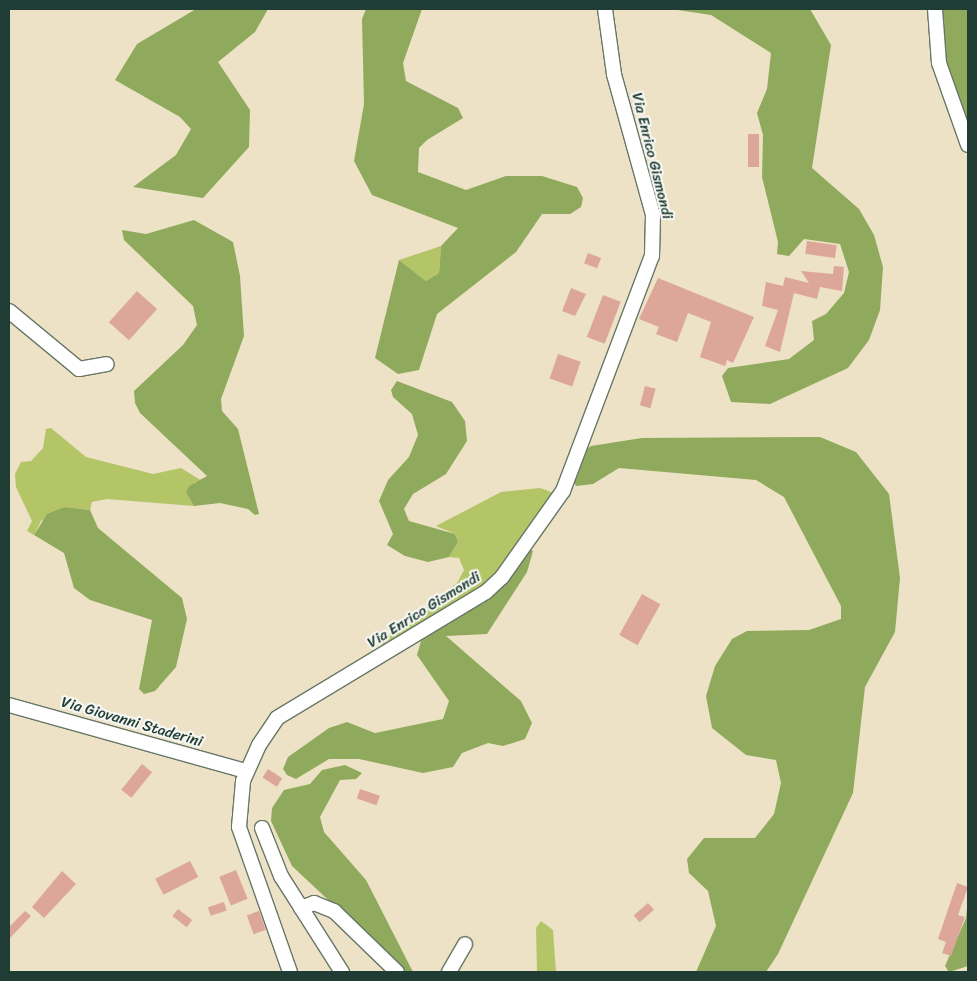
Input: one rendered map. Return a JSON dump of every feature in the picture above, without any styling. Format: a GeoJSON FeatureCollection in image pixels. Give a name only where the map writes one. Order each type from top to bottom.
{"type":"FeatureCollection","features":[{"type":"Feature","properties":{"kind":"street","name":"Via Enrico Gismondi"},"geometry":{"type":"LineString","coordinates":[[290,972],[242,839],[239,805],[246,771],[277,718],[495,585],[563,491],[654,244],[653,214],[614,74],[605,9]]}},
{"type":"Feature","properties":{"kind":"street"},"geometry":{"type":"LineString","coordinates":[[935,9],[939,63],[968,145]]}},
{"type":"Feature","properties":{"kind":"street"},"geometry":{"type":"LineString","coordinates":[[9,311],[79,369],[107,364]]}},
{"type":"Feature","properties":{"kind":"street","name":"Via Giovanni Staderini"},"geometry":{"type":"LineString","coordinates":[[9,705],[246,771]]}},
{"type":"Feature","properties":{"kind":"street"},"geometry":{"type":"LineString","coordinates":[[262,828],[301,908],[342,972]]}},
{"type":"Feature","properties":{"kind":"street"},"geometry":{"type":"LineString","coordinates":[[301,908],[314,903],[334,911],[397,972]]}},
{"type":"Feature","properties":{"kind":"street"},"geometry":{"type":"LineString","coordinates":[[449,972],[465,944]]}},
{"type":"Feature","properties":{"kind":"green space"},"geometry":{"type":"Polygon","coordinates":[[[196,9],[268,9],[255,32],[218,62],[250,110],[249,147],[203,198],[133,187],[176,155],[191,129],[180,117],[115,80],[137,44],[196,9]]]}},
{"type":"Feature","properties":{"kind":"green space"},"geometry":{"type":"Polygon","coordinates":[[[366,9],[422,9],[403,63],[406,81],[458,108],[463,118],[427,140],[419,148],[418,172],[466,190],[506,176],[542,176],[577,187],[583,198],[581,207],[570,214],[542,214],[516,252],[437,314],[419,370],[398,374],[375,358],[399,260],[426,281],[439,273],[441,246],[458,228],[372,195],[354,161],[364,104],[362,19],[366,9]]]}},
{"type":"Feature","properties":{"kind":"green space"},"geometry":{"type":"Polygon","coordinates":[[[671,9],[810,9],[831,45],[812,168],[859,209],[874,235],[883,267],[880,310],[869,340],[848,368],[770,404],[731,402],[722,376],[728,368],[789,359],[814,340],[812,321],[826,314],[844,293],[849,272],[840,244],[804,239],[789,256],[777,254],[778,242],[762,177],[763,135],[757,113],[767,89],[771,53],[711,15],[671,9]]]}},
{"type":"Feature","properties":{"kind":"green space"},"geometry":{"type":"Polygon","coordinates":[[[938,9],[968,9],[968,136],[946,83],[938,9]]]}},
{"type":"Feature","properties":{"kind":"green space"},"geometry":{"type":"Polygon","coordinates":[[[194,220],[233,242],[240,276],[244,336],[221,399],[222,411],[238,429],[259,514],[255,515],[248,509],[220,503],[194,506],[186,493],[189,486],[207,476],[140,413],[135,403],[134,391],[183,345],[197,325],[193,306],[124,240],[122,230],[146,234],[194,220]]]}},
{"type":"Feature","properties":{"kind":"green space"},"geometry":{"type":"Polygon","coordinates":[[[441,246],[439,273],[426,281],[399,260],[441,246]]]}},
{"type":"Feature","properties":{"kind":"green space"},"geometry":{"type":"Polygon","coordinates":[[[397,381],[452,402],[465,421],[467,441],[446,474],[413,494],[404,509],[409,521],[455,534],[458,542],[449,557],[428,562],[405,556],[387,545],[393,534],[379,501],[388,480],[409,457],[418,435],[412,414],[393,397],[391,390],[397,381]]]}},
{"type":"Feature","properties":{"kind":"green space"},"geometry":{"type":"Polygon","coordinates":[[[51,428],[86,457],[153,474],[181,468],[202,481],[195,482],[186,493],[194,506],[107,499],[92,502],[90,510],[65,507],[41,521],[34,535],[27,531],[32,521],[16,487],[15,474],[21,462],[31,461],[43,448],[46,429],[51,428]]]}},
{"type":"Feature","properties":{"kind":"green space"},"geometry":{"type":"Polygon","coordinates":[[[820,437],[856,452],[889,494],[900,578],[895,632],[865,687],[853,793],[778,954],[766,972],[696,972],[716,926],[708,891],[689,873],[687,859],[704,838],[755,838],[774,814],[781,783],[776,760],[746,755],[712,728],[706,696],[715,666],[732,639],[747,631],[809,630],[841,619],[841,606],[784,497],[756,480],[619,468],[593,484],[576,486],[572,478],[581,453],[591,446],[642,438],[820,437]]]}},
{"type":"Feature","properties":{"kind":"green space"},"geometry":{"type":"Polygon","coordinates":[[[540,488],[554,493],[486,587],[383,649],[380,643],[457,583],[464,570],[459,558],[449,557],[458,542],[455,534],[436,526],[501,492],[540,488]]]}},
{"type":"Feature","properties":{"kind":"green space"},"geometry":{"type":"Polygon","coordinates":[[[65,507],[90,510],[98,528],[182,598],[187,619],[176,667],[155,691],[144,694],[139,689],[152,620],[90,600],[74,588],[64,553],[34,535],[47,514],[65,507]]]}},
{"type":"Feature","properties":{"kind":"green space"},"geometry":{"type":"Polygon","coordinates":[[[527,547],[533,551],[527,572],[487,634],[446,636],[521,701],[532,723],[525,739],[503,746],[488,743],[462,753],[453,767],[423,773],[359,759],[329,759],[296,779],[287,775],[283,769],[288,757],[329,728],[347,722],[375,733],[443,719],[449,701],[417,655],[421,641],[506,582],[527,547]]]}},
{"type":"Feature","properties":{"kind":"green space"},"geometry":{"type":"Polygon","coordinates":[[[345,765],[362,773],[356,779],[340,780],[320,817],[324,832],[366,880],[413,972],[405,972],[292,866],[271,821],[272,808],[284,790],[310,784],[322,770],[345,765]]]}},
{"type":"Feature","properties":{"kind":"green space"},"geometry":{"type":"Polygon","coordinates":[[[968,898],[968,966],[949,972],[945,966],[966,918],[968,898]]]}},
{"type":"Feature","properties":{"kind":"green space"},"geometry":{"type":"Polygon","coordinates":[[[541,921],[553,930],[556,972],[537,972],[536,928],[541,921]]]}},
{"type":"Feature","properties":{"kind":"building"},"geometry":{"type":"Polygon","coordinates":[[[748,134],[759,134],[759,167],[748,167],[748,134]]]}},
{"type":"Feature","properties":{"kind":"building"},"geometry":{"type":"Polygon","coordinates":[[[807,241],[837,245],[835,258],[805,254],[807,241]]]}},
{"type":"Feature","properties":{"kind":"building"},"geometry":{"type":"Polygon","coordinates":[[[588,253],[601,258],[597,268],[584,263],[588,253]]]}},
{"type":"Feature","properties":{"kind":"building"},"geometry":{"type":"Polygon","coordinates":[[[834,266],[844,267],[842,291],[820,287],[817,299],[794,293],[780,352],[765,346],[778,310],[762,306],[766,282],[783,286],[785,277],[809,283],[801,271],[833,274],[834,266]]]}},
{"type":"Feature","properties":{"kind":"building"},"geometry":{"type":"Polygon","coordinates":[[[658,278],[754,317],[733,363],[727,360],[725,366],[700,357],[711,322],[688,313],[677,342],[656,334],[659,327],[639,319],[658,278]]]}},
{"type":"Feature","properties":{"kind":"building"},"geometry":{"type":"Polygon","coordinates":[[[571,288],[586,294],[575,316],[562,311],[571,288]]]}},
{"type":"Feature","properties":{"kind":"building"},"geometry":{"type":"Polygon","coordinates":[[[137,291],[157,309],[129,340],[109,322],[137,291]]]}},
{"type":"Feature","properties":{"kind":"building"},"geometry":{"type":"Polygon","coordinates":[[[603,295],[621,302],[605,344],[587,337],[603,295]]]}},
{"type":"Feature","properties":{"kind":"building"},"geometry":{"type":"Polygon","coordinates":[[[558,354],[581,362],[572,386],[550,379],[558,354]]]}},
{"type":"Feature","properties":{"kind":"building"},"geometry":{"type":"Polygon","coordinates":[[[645,386],[656,389],[650,408],[640,405],[645,386]]]}},
{"type":"Feature","properties":{"kind":"building"},"geometry":{"type":"Polygon","coordinates":[[[642,594],[660,604],[638,645],[619,635],[642,594]]]}},
{"type":"Feature","properties":{"kind":"building"},"geometry":{"type":"Polygon","coordinates":[[[142,764],[152,772],[131,798],[121,790],[142,764]]]}},
{"type":"Feature","properties":{"kind":"building"},"geometry":{"type":"Polygon","coordinates":[[[268,769],[282,778],[277,787],[263,777],[268,769]]]}},
{"type":"Feature","properties":{"kind":"building"},"geometry":{"type":"Polygon","coordinates":[[[360,789],[380,796],[377,805],[357,798],[360,789]]]}},
{"type":"Feature","properties":{"kind":"building"},"geometry":{"type":"Polygon","coordinates":[[[190,861],[198,877],[163,895],[155,879],[190,861]]]}},
{"type":"Feature","properties":{"kind":"building"},"geometry":{"type":"Polygon","coordinates":[[[236,870],[248,899],[231,905],[219,877],[236,870]]]}},
{"type":"Feature","properties":{"kind":"building"},"geometry":{"type":"Polygon","coordinates":[[[62,871],[76,884],[44,918],[32,907],[62,871]]]}},
{"type":"Feature","properties":{"kind":"building"},"geometry":{"type":"Polygon","coordinates":[[[957,883],[968,887],[958,915],[965,917],[951,956],[942,953],[946,942],[938,939],[957,883]]]}},
{"type":"Feature","properties":{"kind":"building"},"geometry":{"type":"Polygon","coordinates":[[[224,902],[227,911],[211,916],[208,907],[224,902]]]}},
{"type":"Feature","properties":{"kind":"building"},"geometry":{"type":"Polygon","coordinates":[[[648,903],[654,910],[640,922],[634,915],[648,903]]]}},
{"type":"Feature","properties":{"kind":"building"},"geometry":{"type":"Polygon","coordinates":[[[178,909],[192,920],[187,927],[172,916],[178,909]]]}},
{"type":"Feature","properties":{"kind":"building"},"geometry":{"type":"Polygon","coordinates":[[[25,911],[31,916],[9,939],[9,927],[25,911]]]}},
{"type":"Feature","properties":{"kind":"building"},"geometry":{"type":"Polygon","coordinates":[[[259,911],[266,930],[254,934],[247,915],[259,911]]]}}]}
